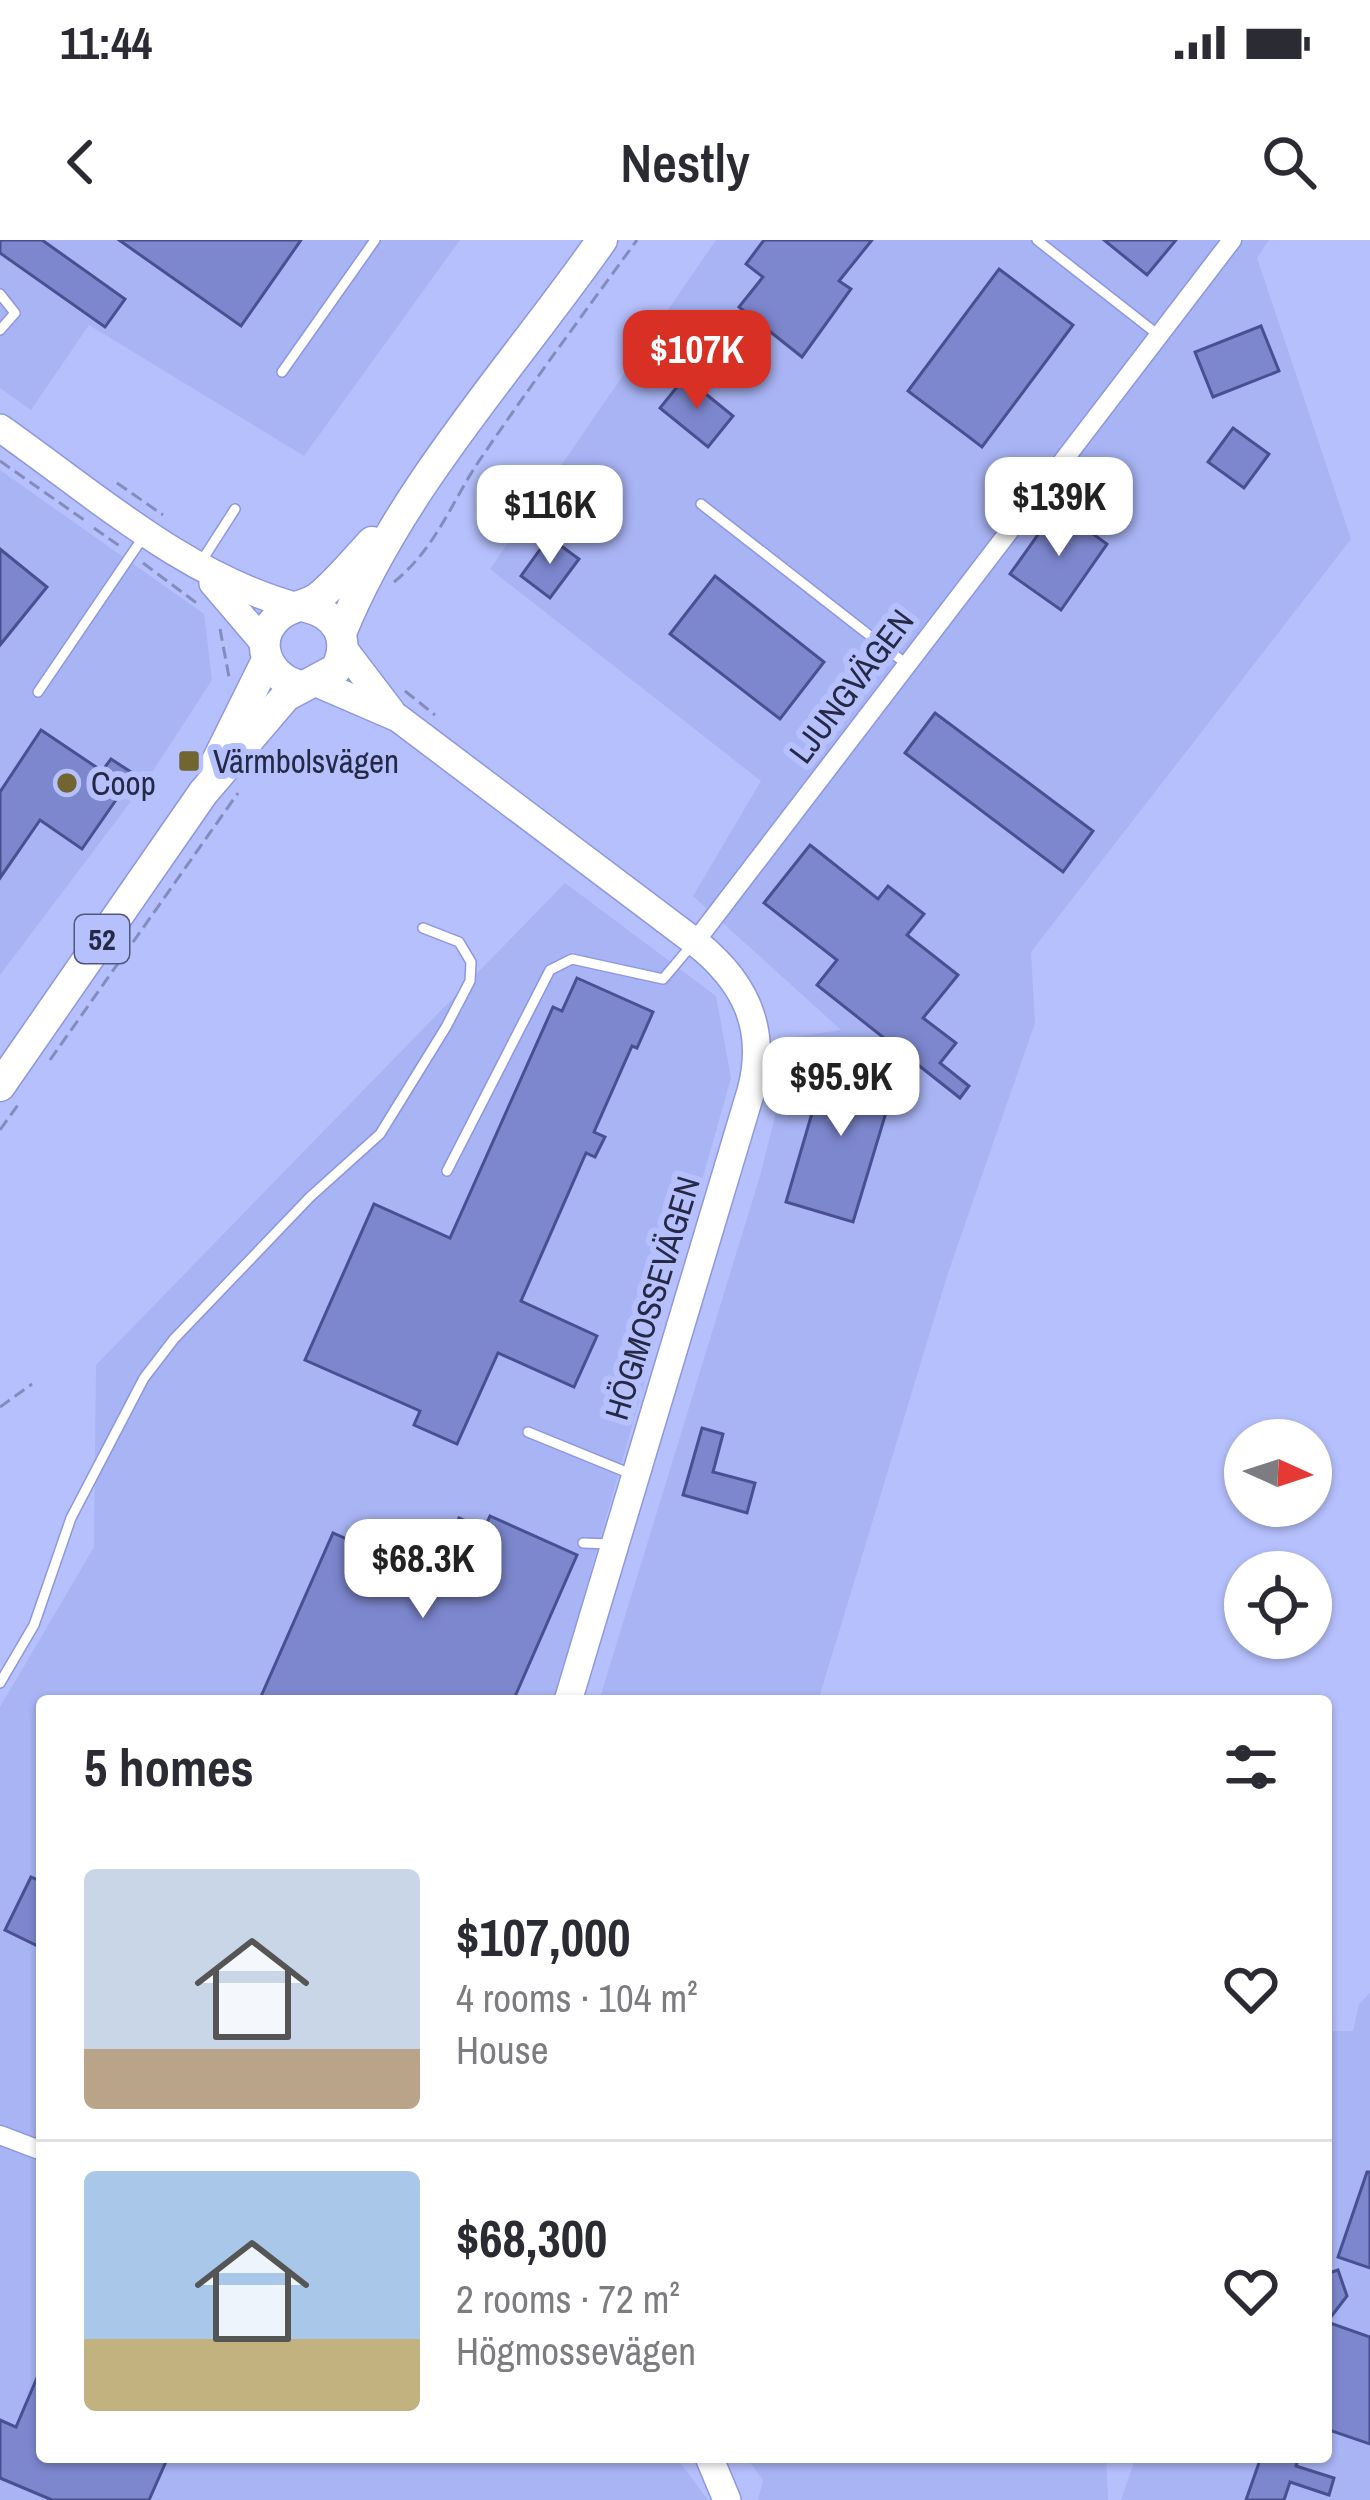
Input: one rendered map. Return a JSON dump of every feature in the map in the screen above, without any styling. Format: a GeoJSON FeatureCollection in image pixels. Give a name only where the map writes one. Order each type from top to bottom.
{"type":"FeatureCollection","features":[{"type":"Feature","properties":{"kind":"main road","name":"52"},"geometry":{"type":"LineString","coordinates":[[14,1089],[203,793],[272,711],[336,669],[356,595],[413,498],[602,240]]}},
{"type":"Feature","properties":{"kind":"main road","name":"52"},"geometry":{"type":"LineString","coordinates":[[203,793],[266,652],[274,621],[302,607],[413,498]]}},
{"type":"Feature","properties":{"kind":"main road"},"geometry":{"type":"LineString","coordinates":[[302,607],[328,615],[342,640]]}},
{"type":"Feature","properties":{"kind":"main road"},"geometry":{"type":"LineString","coordinates":[[266,652],[280,677],[309,684]]}},
{"type":"Feature","properties":{"kind":"street","name":"LJUNGVÄGEN"},"geometry":{"type":"LineString","coordinates":[[695,942],[1232,240]]}},
{"type":"Feature","properties":{"kind":"street"},"geometry":{"type":"LineString","coordinates":[[0,428],[160,526],[266,652]]}},
{"type":"Feature","properties":{"kind":"street"},"geometry":{"type":"LineString","coordinates":[[198,567],[253,595],[302,607]]}},
{"type":"Feature","properties":{"kind":"street","name":"HÖGMOSSEVÄGEN"},"geometry":{"type":"LineString","coordinates":[[342,640],[398,718]]}},
{"type":"Feature","properties":{"kind":"street","name":"HÖGMOSSEVÄGEN"},"geometry":{"type":"LineString","coordinates":[[309,684],[398,718],[716,958],[750,1006],[758,1030],[758,1068],[570,1695]]}},
{"type":"Feature","properties":{"kind":"street"},"geometry":{"type":"LineString","coordinates":[[0,2135],[36,2149]]}},
{"type":"Feature","properties":{"kind":"street"},"geometry":{"type":"LineString","coordinates":[[712,2463],[727,2500]]}},
{"type":"Feature","properties":{"kind":"lane"},"geometry":{"type":"LineString","coordinates":[[282,372],[375,240]]}},
{"type":"Feature","properties":{"kind":"lane"},"geometry":{"type":"LineString","coordinates":[[1037,240],[1161,337]]}},
{"type":"Feature","properties":{"kind":"lane"},"geometry":{"type":"LineString","coordinates":[[0,294],[15,313],[0,330]]}},
{"type":"Feature","properties":{"kind":"lane"},"geometry":{"type":"LineString","coordinates":[[701,504],[905,663]]}},
{"type":"Feature","properties":{"kind":"lane"},"geometry":{"type":"LineString","coordinates":[[198,567],[235,509]]}},
{"type":"Feature","properties":{"kind":"lane"},"geometry":{"type":"LineString","coordinates":[[38,692],[160,526]]}},
{"type":"Feature","properties":{"kind":"lane"},"geometry":{"type":"LineString","coordinates":[[0,1683],[34,1625],[70,1518],[144,1378],[174,1339],[310,1197],[380,1134],[446,1027],[470,981],[471,962],[459,942],[423,928]]}},
{"type":"Feature","properties":{"kind":"lane"},"geometry":{"type":"LineString","coordinates":[[447,1171],[550,970],[572,958],[663,980],[695,942]]}},
{"type":"Feature","properties":{"kind":"lane"},"geometry":{"type":"LineString","coordinates":[[528,1432],[636,1476]]}},
{"type":"Feature","properties":{"kind":"lane"},"geometry":{"type":"LineString","coordinates":[[583,1543],[616,1545]]}},
{"type":"Feature","properties":{"kind":"path"},"geometry":{"type":"LineString","coordinates":[[389,586],[429,545],[476,466],[637,240]]}},
{"type":"Feature","properties":{"kind":"path"},"geometry":{"type":"LineString","coordinates":[[115,482],[160,526]]}},
{"type":"Feature","properties":{"kind":"path"},"geometry":{"type":"LineString","coordinates":[[394,681],[446,724]]}},
{"type":"Feature","properties":{"kind":"path"},"geometry":{"type":"LineString","coordinates":[[41,1072],[243,784]]}},
{"type":"Feature","properties":{"kind":"path"},"geometry":{"type":"LineString","coordinates":[[0,1130],[14,1089]]}},
{"type":"Feature","properties":{"kind":"path"},"geometry":{"type":"LineString","coordinates":[[0,1408],[32,1384]]}},
{"type":"Feature","properties":{"kind":"shaded area"},"geometry":{"type":"Polygon","coordinates":[[[0,240],[460,240],[304,456],[89,325],[31,410],[0,388],[0,240]]]}},
{"type":"Feature","properties":{"kind":"shaded area"},"geometry":{"type":"Polygon","coordinates":[[[716,240],[1269,240],[1257,258],[1351,539],[1031,952],[1035,1023],[948,1273],[820,1695],[601,1695],[760,1176],[795,1037],[841,1030],[693,896],[761,781],[490,569],[716,240]]]}},
{"type":"Feature","properties":{"kind":"shaded area"},"geometry":{"type":"Polygon","coordinates":[[[0,470],[204,614],[212,680],[147,780],[0,975],[0,470]]]}},
{"type":"Feature","properties":{"kind":"shaded area"},"geometry":{"type":"Polygon","coordinates":[[[565,883],[716,996],[731,1078],[556,1695],[36,1695],[36,2463],[680,2463],[708,2500],[0,2500],[0,1707],[94,1547],[96,1365],[565,883]]]}},
{"type":"Feature","properties":{"kind":"shaded area"},"geometry":{"type":"Polygon","coordinates":[[[1370,1993],[1370,2500],[1121,2500],[1134,2463],[1332,2463],[1332,2031],[1353,2031],[1359,2004],[1370,1993]]]}},
{"type":"Feature","properties":{"kind":"shaded area"},"geometry":{"type":"Polygon","coordinates":[[[750,2463],[1106,2463],[1108,2500],[758,2500],[763,2480],[750,2463]]]}},
{"type":"Feature","properties":{"kind":"building"},"geometry":{"type":"Polygon","coordinates":[[[0,240],[42,240],[125,299],[105,327],[0,253],[0,240]]]}},
{"type":"Feature","properties":{"kind":"building"},"geometry":{"type":"Polygon","coordinates":[[[119,240],[301,240],[241,326],[119,240]]]}},
{"type":"Feature","properties":{"kind":"building"},"geometry":{"type":"Polygon","coordinates":[[[764,240],[872,240],[839,281],[851,289],[802,357],[739,307],[763,277],[746,264],[764,240]]]}},
{"type":"Feature","properties":{"kind":"building"},"geometry":{"type":"Polygon","coordinates":[[[1104,240],[1176,240],[1147,275],[1104,240]]]}},
{"type":"Feature","properties":{"kind":"building"},"geometry":{"type":"Polygon","coordinates":[[[999,269],[1073,325],[982,447],[908,391],[999,269]]]}},
{"type":"Feature","properties":{"kind":"building"},"geometry":{"type":"Polygon","coordinates":[[[1261,326],[1279,371],[1213,397],[1195,352],[1261,326]]]}},
{"type":"Feature","properties":{"kind":"building"},"geometry":{"type":"Polygon","coordinates":[[[685,377],[733,416],[708,447],[660,408],[685,377]]]}},
{"type":"Feature","properties":{"kind":"building"},"geometry":{"type":"Polygon","coordinates":[[[1233,428],[1269,454],[1244,488],[1208,462],[1233,428]]]}},
{"type":"Feature","properties":{"kind":"building"},"geometry":{"type":"Polygon","coordinates":[[[1057,508],[1107,544],[1061,610],[1010,574],[1057,508]]]}},
{"type":"Feature","properties":{"kind":"building"},"geometry":{"type":"Polygon","coordinates":[[[549,537],[579,559],[550,598],[521,576],[549,537]]]}},
{"type":"Feature","properties":{"kind":"building"},"geometry":{"type":"Polygon","coordinates":[[[0,549],[47,587],[0,645],[0,549]]]}},
{"type":"Feature","properties":{"kind":"building"},"geometry":{"type":"Polygon","coordinates":[[[715,576],[824,662],[780,719],[670,634],[715,576]]]}},
{"type":"Feature","properties":{"kind":"building"},"geometry":{"type":"Polygon","coordinates":[[[935,713],[1093,831],[1063,872],[905,753],[935,713]]]}},
{"type":"Feature","properties":{"kind":"building","name":"Coop"},"geometry":{"type":"Polygon","coordinates":[[[41,730],[102,771],[111,759],[134,774],[82,849],[40,820],[0,878],[0,792],[41,730]]]}},
{"type":"Feature","properties":{"kind":"building"},"geometry":{"type":"Polygon","coordinates":[[[810,845],[878,899],[888,886],[924,914],[907,935],[958,975],[923,1018],[956,1043],[940,1063],[969,1086],[960,1098],[817,985],[837,960],[764,903],[810,845]]]}},
{"type":"Feature","properties":{"kind":"building"},"geometry":{"type":"Polygon","coordinates":[[[577,978],[653,1012],[637,1048],[632,1046],[594,1132],[605,1137],[595,1157],[586,1153],[521,1301],[597,1336],[574,1387],[498,1353],[457,1444],[414,1425],[420,1411],[305,1360],[374,1204],[450,1238],[553,1007],[562,1011],[577,978]]]}},
{"type":"Feature","properties":{"kind":"building"},"geometry":{"type":"Polygon","coordinates":[[[829,1055],[897,1076],[853,1222],[786,1202],[829,1055]]]}},
{"type":"Feature","properties":{"kind":"building"},"geometry":{"type":"Polygon","coordinates":[[[702,1428],[723,1434],[713,1472],[755,1483],[747,1513],[683,1495],[702,1428]]]}},
{"type":"Feature","properties":{"kind":"building"},"geometry":{"type":"Polygon","coordinates":[[[490,1516],[577,1555],[516,1695],[262,1695],[333,1533],[433,1577],[459,1518],[484,1529],[490,1516]]]}},
{"type":"Feature","properties":{"kind":"building"},"geometry":{"type":"Polygon","coordinates":[[[31,1877],[36,1879],[36,1945],[5,1930],[31,1877]]]}},
{"type":"Feature","properties":{"kind":"building"},"geometry":{"type":"Polygon","coordinates":[[[1370,2172],[1370,2268],[1338,2257],[1370,2172]]]}},
{"type":"Feature","properties":{"kind":"building"},"geometry":{"type":"Polygon","coordinates":[[[1338,2270],[1347,2296],[1332,2316],[1332,2272],[1338,2270]]]}},
{"type":"Feature","properties":{"kind":"building"},"geometry":{"type":"Polygon","coordinates":[[[1332,2324],[1370,2337],[1370,2444],[1332,2431],[1332,2324]]]}},
{"type":"Feature","properties":{"kind":"building"},"geometry":{"type":"Polygon","coordinates":[[[36,2380],[36,2463],[165,2463],[149,2500],[52,2500],[0,2478],[0,2420],[16,2427],[36,2380]]]}},
{"type":"Feature","properties":{"kind":"building"},"geometry":{"type":"Polygon","coordinates":[[[1259,2463],[1297,2463],[1334,2478],[1329,2495],[1290,2482],[1284,2500],[1246,2500],[1259,2463]]]}},
{"type":"Feature","properties":{"kind":"place","name":"Värmbolsvägen"},"geometry":{"type":"Point","coordinates":[189,761]}},
{"type":"Feature","properties":{"kind":"place","name":"Coop"},"geometry":{"type":"Point","coordinates":[67,783]}}]}
